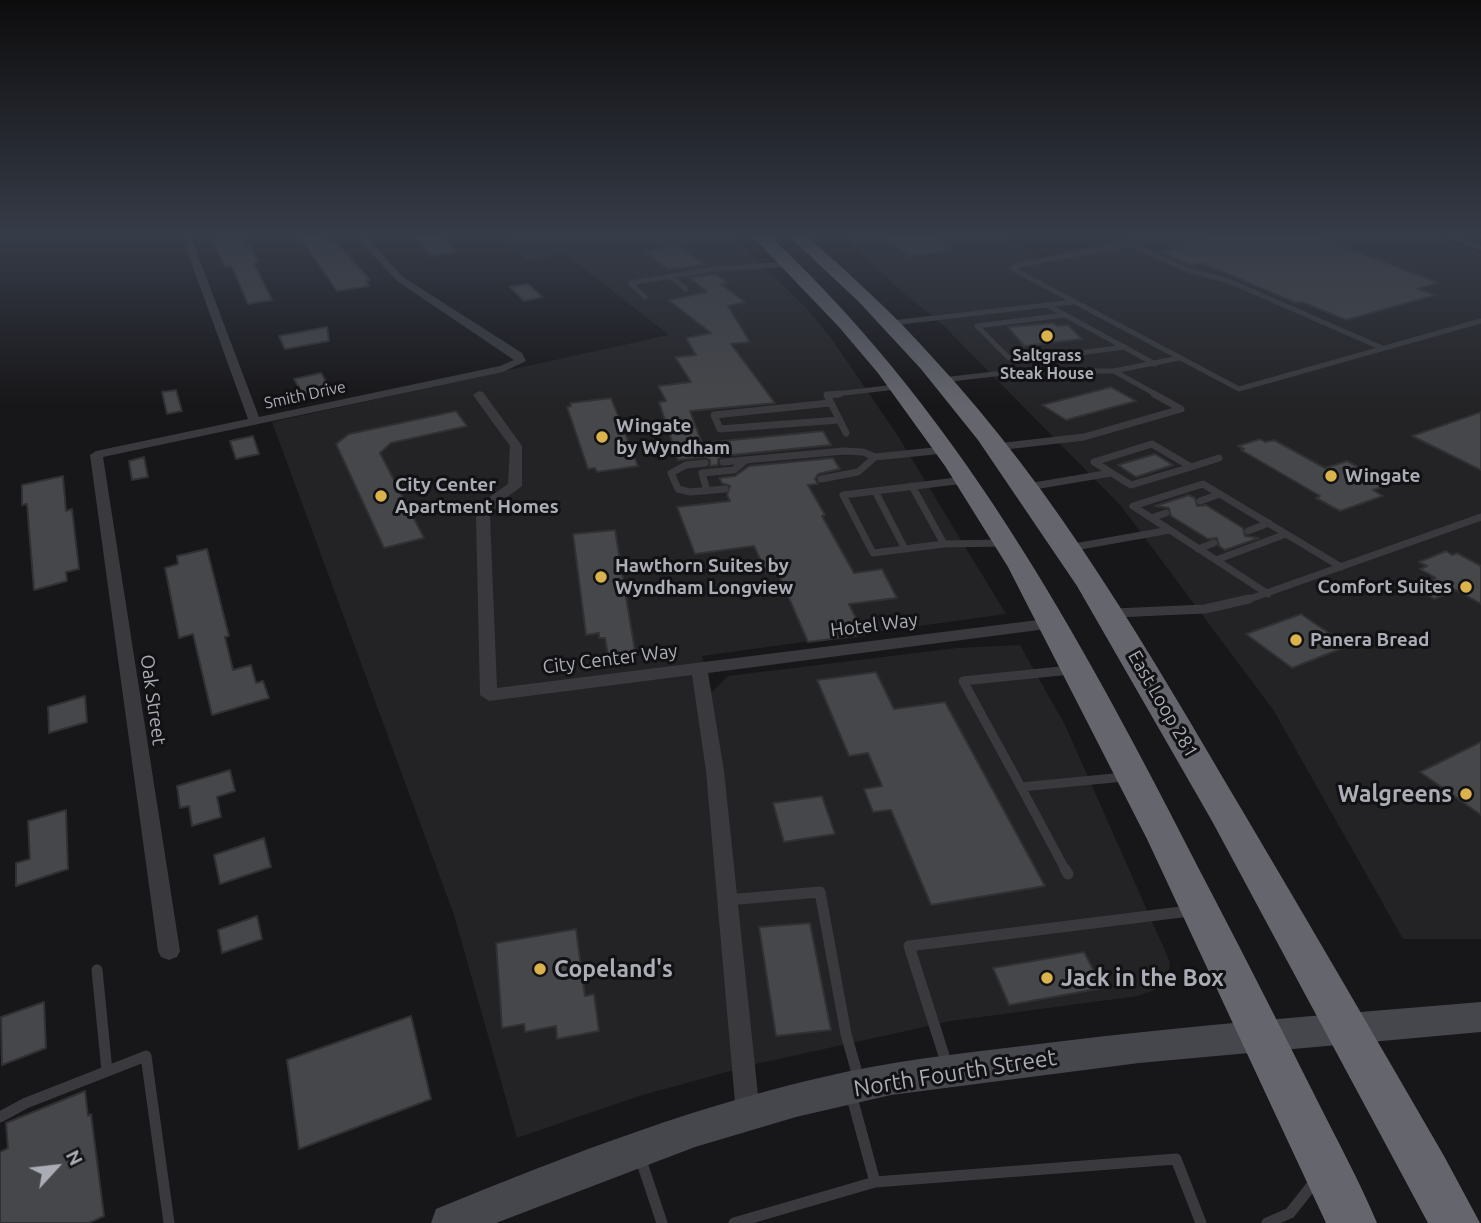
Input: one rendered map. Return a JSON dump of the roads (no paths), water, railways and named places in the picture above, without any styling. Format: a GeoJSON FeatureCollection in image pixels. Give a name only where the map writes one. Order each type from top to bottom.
{"type":"FeatureCollection","features":[{"type":"Feature","properties":{"kind":"highway","name":"East Loop 281"},"geometry":{"type":"LineString","coordinates":[[826,294],[947,450],[1007,543],[1054,623],[1262,1034],[1352,1223]]}},
{"type":"Feature","properties":{"kind":"highway","name":"East Loop 281"},"geometry":{"type":"LineString","coordinates":[[859,294],[939,380],[994,447],[1109,614],[1347,1027],[1455,1223]]}},
{"type":"Feature","properties":{"kind":"highway"},"geometry":{"type":"LineString","coordinates":[[849,326],[897,365],[912,381],[924,384],[939,380]]}},
{"type":"Feature","properties":{"kind":"main road","name":"North Fourth Street"},"geometry":{"type":"LineString","coordinates":[[450,1223],[526,1191],[638,1150],[748,1114],[855,1087],[949,1071],[1262,1034],[1481,1017]]}},
{"type":"Feature","properties":{"kind":"street"},"geometry":{"type":"LineString","coordinates":[[207,294],[255,422]]}},
{"type":"Feature","properties":{"kind":"street","name":"Smith Drive"},"geometry":{"type":"LineString","coordinates":[[96,455],[503,369],[518,362],[518,355],[423,294]]}},
{"type":"Feature","properties":{"kind":"street","name":"City Center Way"},"geometry":{"type":"LineString","coordinates":[[479,395],[517,450],[514,486],[488,506],[483,516],[489,695],[698,669],[715,771],[748,1114]]}},
{"type":"Feature","properties":{"kind":"street","name":"Oak Street"},"geometry":{"type":"LineString","coordinates":[[96,455],[169,951]]}},
{"type":"Feature","properties":{"kind":"street","name":"Hotel Way"},"geometry":{"type":"LineString","coordinates":[[698,669],[1054,623]]}},
{"type":"Feature","properties":{"kind":"lane"},"geometry":{"type":"LineString","coordinates":[[642,294],[645,297]]}},
{"type":"Feature","properties":{"kind":"lane"},"geometry":{"type":"LineString","coordinates":[[1058,294],[1239,389],[1481,321]]}},
{"type":"Feature","properties":{"kind":"lane"},"geometry":{"type":"LineString","coordinates":[[1259,294],[1382,348]]}},
{"type":"Feature","properties":{"kind":"lane"},"geometry":{"type":"LineString","coordinates":[[889,324],[1073,302]]}},
{"type":"Feature","properties":{"kind":"lane"},"geometry":{"type":"LineString","coordinates":[[1047,305],[1155,364]]}},
{"type":"Feature","properties":{"kind":"lane"},"geometry":{"type":"LineString","coordinates":[[1065,315],[977,326],[1009,358],[1025,360],[1125,347]]}},
{"type":"Feature","properties":{"kind":"lane"},"geometry":{"type":"LineString","coordinates":[[939,380],[1021,371],[1114,371],[1179,358]]}},
{"type":"Feature","properties":{"kind":"lane"},"geometry":{"type":"LineString","coordinates":[[994,447],[1084,437],[1181,409],[1114,371]]}},
{"type":"Feature","properties":{"kind":"lane"},"geometry":{"type":"LineString","coordinates":[[846,433],[827,395],[899,387]]}},
{"type":"Feature","properties":{"kind":"lane"},"geometry":{"type":"LineString","coordinates":[[830,403],[714,415],[720,429],[839,420]]}},
{"type":"Feature","properties":{"kind":"lane"},"geometry":{"type":"LineString","coordinates":[[1192,467],[1152,444],[1094,462],[1132,485],[1192,467],[1219,458]]}},
{"type":"Feature","properties":{"kind":"lane"},"geometry":{"type":"LineString","coordinates":[[723,462],[844,451],[863,452],[875,457],[947,450]]}},
{"type":"Feature","properties":{"kind":"lane"},"geometry":{"type":"LineString","coordinates":[[821,478],[857,474],[866,469],[875,457]]}},
{"type":"Feature","properties":{"kind":"lane"},"geometry":{"type":"LineString","coordinates":[[707,491],[702,473],[734,470],[746,460]]}},
{"type":"Feature","properties":{"kind":"lane"},"geometry":{"type":"LineString","coordinates":[[705,463],[686,465],[671,473],[678,489],[690,492],[725,489]]}},
{"type":"Feature","properties":{"kind":"lane"},"geometry":{"type":"LineString","coordinates":[[1024,488],[1111,473]]}},
{"type":"Feature","properties":{"kind":"lane"},"geometry":{"type":"LineString","coordinates":[[967,480],[843,495],[873,553],[944,544],[1007,543]]}},
{"type":"Feature","properties":{"kind":"lane"},"geometry":{"type":"LineString","coordinates":[[1268,594],[1133,506],[1203,484],[1341,567]]}},
{"type":"Feature","properties":{"kind":"lane"},"geometry":{"type":"LineString","coordinates":[[912,486],[944,544]]}},
{"type":"Feature","properties":{"kind":"lane"},"geometry":{"type":"LineString","coordinates":[[875,491],[905,549]]}},
{"type":"Feature","properties":{"kind":"lane"},"geometry":{"type":"LineString","coordinates":[[1200,501],[1220,494]]}},
{"type":"Feature","properties":{"kind":"lane"},"geometry":{"type":"LineString","coordinates":[[1151,518],[1166,513]]}},
{"type":"Feature","properties":{"kind":"lane"},"geometry":{"type":"LineString","coordinates":[[1109,614],[1218,607],[1268,594],[1481,517]]}},
{"type":"Feature","properties":{"kind":"lane"},"geometry":{"type":"LineString","coordinates":[[1248,531],[1269,523]]}},
{"type":"Feature","properties":{"kind":"lane"},"geometry":{"type":"LineString","coordinates":[[1066,549],[1170,530]]}},
{"type":"Feature","properties":{"kind":"lane"},"geometry":{"type":"LineString","coordinates":[[1216,560],[1286,534]]}},
{"type":"Feature","properties":{"kind":"lane"},"geometry":{"type":"LineString","coordinates":[[1198,549],[1214,543]]}},
{"type":"Feature","properties":{"kind":"lane"},"geometry":{"type":"LineString","coordinates":[[1068,874],[963,681],[1077,670]]}},
{"type":"Feature","properties":{"kind":"lane"},"geometry":{"type":"LineString","coordinates":[[1021,787],[1133,776]]}},
{"type":"Feature","properties":{"kind":"lane"},"geometry":{"type":"LineString","coordinates":[[726,900],[820,892],[875,1182]]}},
{"type":"Feature","properties":{"kind":"lane"},"geometry":{"type":"LineString","coordinates":[[949,1071],[909,946],[1200,910]]}},
{"type":"Feature","properties":{"kind":"lane"},"geometry":{"type":"LineString","coordinates":[[97,970],[107,1071]]}},
{"type":"Feature","properties":{"kind":"lane"},"geometry":{"type":"LineString","coordinates":[[0,1117],[26,1103],[146,1056],[169,1223]]}},
{"type":"Feature","properties":{"kind":"lane"},"geometry":{"type":"LineString","coordinates":[[638,1150],[662,1223]]}},
{"type":"Feature","properties":{"kind":"lane"},"geometry":{"type":"LineString","coordinates":[[734,1223],[875,1182],[1176,1159],[1201,1223]]}},
{"type":"Feature","properties":{"kind":"lane"},"geometry":{"type":"LineString","coordinates":[[1267,1223],[1284,1218],[1297,1210],[1325,1166]]}},
{"type":"Feature","properties":{"kind":"place","name":"Saltgrass Steak House"},"geometry":{"type":"Point","coordinates":[1047,336]}},
{"type":"Feature","properties":{"kind":"place","name":"Wingate by Wyndham"},"geometry":{"type":"Point","coordinates":[602,437]}},
{"type":"Feature","properties":{"kind":"place","name":"Wingate"},"geometry":{"type":"Point","coordinates":[1331,476]}},
{"type":"Feature","properties":{"kind":"place","name":"City Center Apartment Homes"},"geometry":{"type":"Point","coordinates":[381,496]}},
{"type":"Feature","properties":{"kind":"place","name":"Hawthorn Suites by Wyndham Longview"},"geometry":{"type":"Point","coordinates":[601,577]}},
{"type":"Feature","properties":{"kind":"place","name":"Comfort Suites"},"geometry":{"type":"Point","coordinates":[1466,587]}},
{"type":"Feature","properties":{"kind":"place","name":"Panera Bread"},"geometry":{"type":"Point","coordinates":[1296,640]}},
{"type":"Feature","properties":{"kind":"place","name":"Walgreens"},"geometry":{"type":"Point","coordinates":[1466,794]}},
{"type":"Feature","properties":{"kind":"place","name":"Copeland's"},"geometry":{"type":"Point","coordinates":[540,969]}},
{"type":"Feature","properties":{"kind":"place","name":"Jack in the Box"},"geometry":{"type":"Point","coordinates":[1047,978]}}]}
